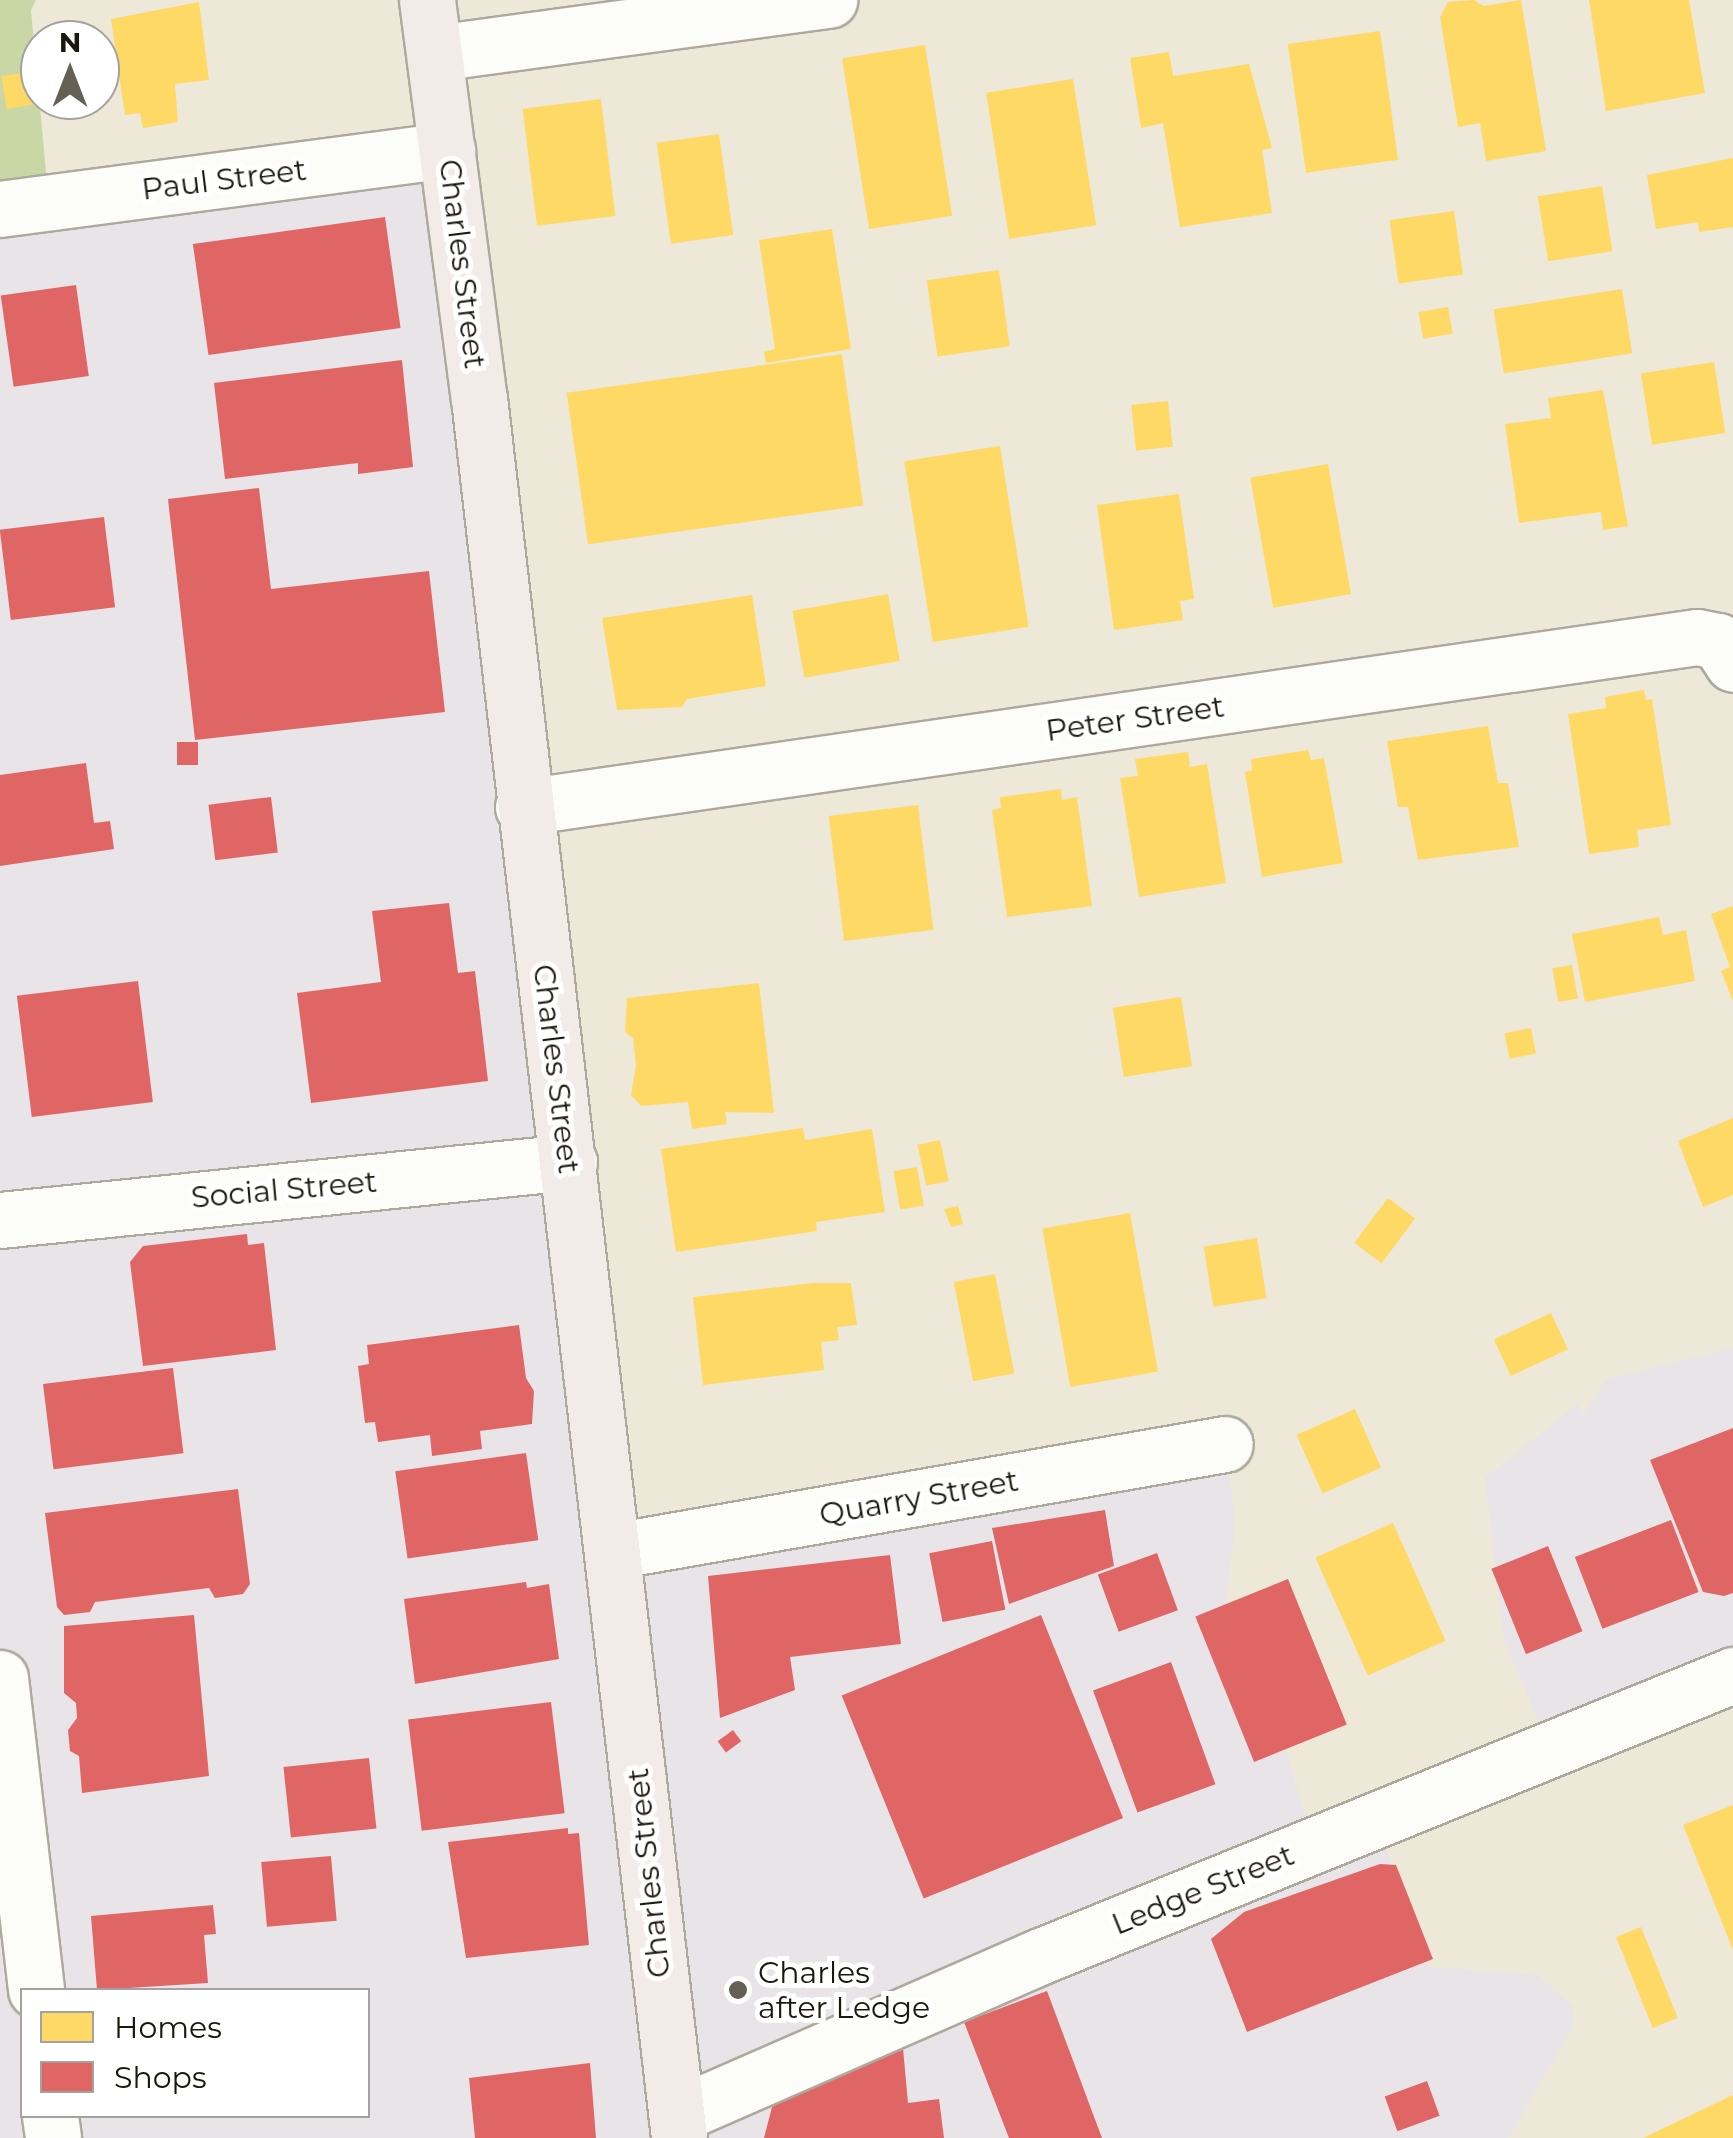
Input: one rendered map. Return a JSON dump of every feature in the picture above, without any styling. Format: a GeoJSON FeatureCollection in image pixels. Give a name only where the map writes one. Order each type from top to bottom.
{"type":"FeatureCollection","features":[{"type":"Feature","properties":{"kind":"main road","name":"Charles Street"},"geometry":{"type":"LineString","coordinates":[[427,0],[568,1162],[678,2126]]}},
{"type":"Feature","properties":{"kind":"street"},"geometry":{"type":"LineString","coordinates":[[435,53],[828,0]]}},
{"type":"Feature","properties":{"kind":"street","name":"Paul Street"},"geometry":{"type":"LineString","coordinates":[[0,209],[447,150]]}},
{"type":"Feature","properties":{"kind":"street","name":"Peter Street"},"geometry":{"type":"LineString","coordinates":[[524,807],[1697,637],[1718,640],[1733,664]]}},
{"type":"Feature","properties":{"kind":"street","name":"Social Street"},"geometry":{"type":"LineString","coordinates":[[0,1220],[568,1162]]}},
{"type":"Feature","properties":{"kind":"street","name":"Quarry Street"},"geometry":{"type":"LineString","coordinates":[[613,1551],[1225,1444]]}},
{"type":"Feature","properties":{"kind":"street","name":"Ledge Street"},"geometry":{"type":"LineString","coordinates":[[678,2126],[1041,1956],[1733,1675]]}},
{"type":"Feature","properties":{"kind":"street"},"geometry":{"type":"LineString","coordinates":[[0,1678],[36,1988]]}},
{"type":"Feature","properties":{"kind":"shaded area"},"geometry":{"type":"Polygon","coordinates":[[[432,159],[611,1527],[1225,1444],[1235,1522],[1226,1597],[1274,1710],[1310,1833],[1376,1822],[1428,1967],[1538,1975],[1574,2009],[1574,2025],[1508,2138],[0,2138],[0,213],[432,159]]]}},
{"type":"Feature","properties":{"kind":"shaded area"},"geometry":{"type":"Polygon","coordinates":[[[1733,1348],[1733,1669],[1549,1744],[1504,1640],[1485,1478],[1578,1404],[1583,1416],[1606,1379],[1733,1348]]]}},
{"type":"Feature","properties":{"kind":"green space"},"geometry":{"type":"Polygon","coordinates":[[[0,0],[36,0],[32,20],[20,20],[20,120],[41,120],[49,205],[0,211],[0,0]]]}},
{"type":"Feature","properties":{"kind":"building: Homes"},"geometry":{"type":"Polygon","coordinates":[[[1474,0],[1483,6],[1521,0],[1546,151],[1486,161],[1480,123],[1458,127],[1440,17],[1448,2],[1474,0]]]}},
{"type":"Feature","properties":{"kind":"building: Homes"},"geometry":{"type":"Polygon","coordinates":[[[1589,0],[1689,0],[1705,93],[1606,111],[1589,0]]]}},
{"type":"Feature","properties":{"kind":"building: Homes"},"geometry":{"type":"Polygon","coordinates":[[[199,2],[209,80],[175,84],[178,122],[143,128],[140,113],[125,115],[120,81],[120,20],[111,19],[199,2]]]}},
{"type":"Feature","properties":{"kind":"building: Homes"},"geometry":{"type":"Polygon","coordinates":[[[1380,31],[1398,160],[1306,173],[1288,44],[1380,31]]]}},
{"type":"Feature","properties":{"kind":"building: Homes"},"geometry":{"type":"Polygon","coordinates":[[[925,45],[952,216],[869,229],[842,58],[925,45]]]}},
{"type":"Feature","properties":{"kind":"building: Homes"},"geometry":{"type":"Polygon","coordinates":[[[1169,52],[1173,76],[1249,64],[1272,148],[1262,150],[1272,213],[1180,227],[1163,123],[1141,128],[1130,58],[1169,52]]]}},
{"type":"Feature","properties":{"kind":"building: Homes"},"geometry":{"type":"Polygon","coordinates":[[[20,73],[20,107],[7,109],[1,76],[20,73]]]}},
{"type":"Feature","properties":{"kind":"building: Homes"},"geometry":{"type":"Polygon","coordinates":[[[1073,79],[1096,225],[1009,239],[986,93],[1073,79]]]}},
{"type":"Feature","properties":{"kind":"building: Homes"},"geometry":{"type":"Polygon","coordinates":[[[601,99],[615,216],[537,226],[523,109],[601,99]]]}},
{"type":"Feature","properties":{"kind":"building: Homes"},"geometry":{"type":"Polygon","coordinates":[[[719,134],[733,235],[671,244],[657,143],[719,134]]]}},
{"type":"Feature","properties":{"kind":"building: Homes"},"geometry":{"type":"Polygon","coordinates":[[[1733,158],[1733,227],[1699,232],[1698,222],[1656,229],[1647,175],[1733,158]]]}},
{"type":"Feature","properties":{"kind":"building: Homes"},"geometry":{"type":"Polygon","coordinates":[[[1602,186],[1612,251],[1548,261],[1538,196],[1602,186]]]}},
{"type":"Feature","properties":{"kind":"building: Homes"},"geometry":{"type":"Polygon","coordinates":[[[1454,211],[1463,274],[1399,283],[1390,220],[1454,211]]]}},
{"type":"Feature","properties":{"kind":"building: Homes"},"geometry":{"type":"Polygon","coordinates":[[[832,229],[851,349],[766,363],[764,352],[775,349],[759,240],[832,229]]]}},
{"type":"Feature","properties":{"kind":"building: Homes"},"geometry":{"type":"Polygon","coordinates":[[[999,270],[1010,346],[937,356],[927,280],[999,270]]]}},
{"type":"Feature","properties":{"kind":"building: Homes"},"geometry":{"type":"Polygon","coordinates":[[[1622,289],[1632,353],[1504,374],[1494,309],[1622,289]]]}},
{"type":"Feature","properties":{"kind":"building: Homes"},"geometry":{"type":"Polygon","coordinates":[[[1448,307],[1453,334],[1423,339],[1418,312],[1448,307]]]}},
{"type":"Feature","properties":{"kind":"building: Homes"},"geometry":{"type":"Polygon","coordinates":[[[842,354],[863,506],[588,544],[567,393],[842,354]]]}},
{"type":"Feature","properties":{"kind":"building: Homes"},"geometry":{"type":"Polygon","coordinates":[[[1714,362],[1725,433],[1652,445],[1641,374],[1714,362]]]}},
{"type":"Feature","properties":{"kind":"building: Homes"},"geometry":{"type":"Polygon","coordinates":[[[1603,390],[1628,526],[1603,530],[1601,512],[1519,523],[1505,424],[1551,418],[1548,398],[1603,390]]]}},
{"type":"Feature","properties":{"kind":"building: Homes"},"geometry":{"type":"Polygon","coordinates":[[[1168,401],[1173,447],[1136,451],[1131,405],[1168,401]]]}},
{"type":"Feature","properties":{"kind":"building: Homes"},"geometry":{"type":"Polygon","coordinates":[[[1000,446],[1029,627],[933,642],[904,461],[1000,446]]]}},
{"type":"Feature","properties":{"kind":"building: Homes"},"geometry":{"type":"Polygon","coordinates":[[[1328,464],[1351,594],[1273,608],[1250,478],[1328,464]]]}},
{"type":"Feature","properties":{"kind":"building: Homes"},"geometry":{"type":"Polygon","coordinates":[[[1179,494],[1194,599],[1180,601],[1183,620],[1114,630],[1097,505],[1179,494]]]}},
{"type":"Feature","properties":{"kind":"building: Homes"},"geometry":{"type":"Polygon","coordinates":[[[888,594],[900,661],[804,678],[792,611],[888,594]]]}},
{"type":"Feature","properties":{"kind":"building: Homes"},"geometry":{"type":"Polygon","coordinates":[[[752,595],[766,686],[687,699],[682,707],[617,710],[602,618],[752,595]]]}},
{"type":"Feature","properties":{"kind":"building: Homes"},"geometry":{"type":"Polygon","coordinates":[[[1644,690],[1646,700],[1652,699],[1671,825],[1637,830],[1639,847],[1589,854],[1568,714],[1606,708],[1605,697],[1644,690]]]}},
{"type":"Feature","properties":{"kind":"building: Homes"},"geometry":{"type":"Polygon","coordinates":[[[1488,726],[1498,783],[1508,783],[1519,847],[1418,860],[1408,807],[1398,807],[1387,741],[1488,726]]]}},
{"type":"Feature","properties":{"kind":"building: Homes"},"geometry":{"type":"Polygon","coordinates":[[[1308,750],[1311,760],[1324,758],[1343,863],[1262,877],[1245,772],[1252,770],[1251,759],[1308,750]]]}},
{"type":"Feature","properties":{"kind":"building: Homes"},"geometry":{"type":"Polygon","coordinates":[[[1188,752],[1190,767],[1207,764],[1226,883],[1139,897],[1120,778],[1138,776],[1135,759],[1188,752]]]}},
{"type":"Feature","properties":{"kind":"building: Homes"},"geometry":{"type":"Polygon","coordinates":[[[1061,789],[1062,800],[1077,797],[1092,906],[1007,917],[992,810],[1001,808],[1000,797],[1061,789]]]}},
{"type":"Feature","properties":{"kind":"building: Homes"},"geometry":{"type":"Polygon","coordinates":[[[918,805],[933,930],[844,941],[829,816],[918,805]]]}},
{"type":"Feature","properties":{"kind":"building: Homes"},"geometry":{"type":"Polygon","coordinates":[[[1733,906],[1733,1001],[1721,971],[1730,967],[1711,914],[1733,906]]]}},
{"type":"Feature","properties":{"kind":"building: Homes"},"geometry":{"type":"Polygon","coordinates":[[[1659,917],[1663,935],[1686,930],[1695,981],[1585,1002],[1572,934],[1659,917]]]}},
{"type":"Feature","properties":{"kind":"building: Homes"},"geometry":{"type":"Polygon","coordinates":[[[1572,965],[1578,998],[1558,1002],[1552,968],[1572,965]]]}},
{"type":"Feature","properties":{"kind":"building: Homes"},"geometry":{"type":"Polygon","coordinates":[[[759,983],[774,1113],[725,1112],[727,1124],[692,1129],[688,1102],[641,1106],[631,1095],[636,1065],[633,1038],[625,1032],[627,998],[759,983]]]}},
{"type":"Feature","properties":{"kind":"building: Homes"},"geometry":{"type":"Polygon","coordinates":[[[1181,997],[1192,1066],[1124,1077],[1113,1008],[1181,997]]]}},
{"type":"Feature","properties":{"kind":"building: Homes"},"geometry":{"type":"Polygon","coordinates":[[[1531,1028],[1536,1054],[1509,1059],[1504,1033],[1531,1028]]]}},
{"type":"Feature","properties":{"kind":"building: Homes"},"geometry":{"type":"Polygon","coordinates":[[[1733,1118],[1733,1195],[1703,1207],[1678,1141],[1733,1118]]]}},
{"type":"Feature","properties":{"kind":"building: Homes"},"geometry":{"type":"Polygon","coordinates":[[[803,1128],[805,1140],[872,1129],[885,1212],[816,1222],[817,1231],[676,1252],[661,1149],[803,1128]]]}},
{"type":"Feature","properties":{"kind":"building: Homes"},"geometry":{"type":"Polygon","coordinates":[[[940,1140],[949,1181],[926,1186],[918,1145],[940,1140]]]}},
{"type":"Feature","properties":{"kind":"building: Homes"},"geometry":{"type":"Polygon","coordinates":[[[917,1167],[924,1205],[900,1210],[893,1171],[917,1167]]]}},
{"type":"Feature","properties":{"kind":"building: Homes"},"geometry":{"type":"Polygon","coordinates":[[[1388,1198],[1415,1218],[1381,1263],[1354,1243],[1388,1198]]]}},
{"type":"Feature","properties":{"kind":"building: Homes"},"geometry":{"type":"Polygon","coordinates":[[[958,1206],[963,1224],[951,1227],[944,1209],[958,1206]]]}},
{"type":"Feature","properties":{"kind":"building: Homes"},"geometry":{"type":"Polygon","coordinates":[[[1130,1213],[1158,1372],[1070,1387],[1042,1228],[1130,1213]]]}},
{"type":"Feature","properties":{"kind":"building: Homes"},"geometry":{"type":"Polygon","coordinates":[[[1257,1238],[1267,1298],[1213,1307],[1204,1246],[1257,1238]]]}},
{"type":"Feature","properties":{"kind":"building: Homes"},"geometry":{"type":"Polygon","coordinates":[[[995,1274],[1014,1373],[973,1381],[954,1282],[995,1274]]]}},
{"type":"Feature","properties":{"kind":"building: Homes"},"geometry":{"type":"Polygon","coordinates":[[[813,1283],[851,1283],[857,1325],[837,1327],[839,1340],[821,1342],[824,1370],[703,1385],[693,1297],[813,1283]]]}},
{"type":"Feature","properties":{"kind":"building: Homes"},"geometry":{"type":"Polygon","coordinates":[[[1551,1313],[1568,1349],[1511,1376],[1494,1340],[1551,1313]]]}},
{"type":"Feature","properties":{"kind":"building: Homes"},"geometry":{"type":"Polygon","coordinates":[[[1355,1409],[1381,1467],[1323,1493],[1297,1435],[1355,1409]]]}},
{"type":"Feature","properties":{"kind":"building: Homes"},"geometry":{"type":"Polygon","coordinates":[[[1393,1523],[1445,1641],[1368,1675],[1315,1558],[1393,1523]]]}},
{"type":"Feature","properties":{"kind":"building: Homes"},"geometry":{"type":"Polygon","coordinates":[[[1733,1805],[1733,1950],[1683,1825],[1733,1805]]]}},
{"type":"Feature","properties":{"kind":"building: Homes"},"geometry":{"type":"Polygon","coordinates":[[[1641,1927],[1678,2018],[1653,2028],[1616,1937],[1641,1927]]]}},
{"type":"Feature","properties":{"kind":"building: Homes"},"geometry":{"type":"Polygon","coordinates":[[[1733,2095],[1733,2138],[1643,2138],[1733,2095]]]}},
{"type":"Feature","properties":{"kind":"building: Shops"},"geometry":{"type":"Polygon","coordinates":[[[385,217],[401,328],[208,355],[193,244],[385,217]]]}},
{"type":"Feature","properties":{"kind":"building: Shops"},"geometry":{"type":"Polygon","coordinates":[[[76,285],[89,376],[14,387],[1,296],[76,285]]]}},
{"type":"Feature","properties":{"kind":"building: Shops"},"geometry":{"type":"Polygon","coordinates":[[[402,360],[413,467],[358,474],[358,463],[225,479],[214,383],[402,360]]]}},
{"type":"Feature","properties":{"kind":"building: Shops"},"geometry":{"type":"Polygon","coordinates":[[[259,488],[271,589],[429,571],[445,712],[195,740],[168,499],[259,488]]]}},
{"type":"Feature","properties":{"kind":"building: Shops"},"geometry":{"type":"Polygon","coordinates":[[[104,517],[115,607],[11,620],[0,530],[104,517]]]}},
{"type":"Feature","properties":{"kind":"building: Shops"},"geometry":{"type":"Polygon","coordinates":[[[177,742],[198,742],[198,765],[177,765],[177,742]]]}},
{"type":"Feature","properties":{"kind":"building: Shops"},"geometry":{"type":"Polygon","coordinates":[[[86,763],[94,823],[110,821],[114,849],[0,866],[0,775],[86,763]]]}},
{"type":"Feature","properties":{"kind":"building: Shops"},"geometry":{"type":"Polygon","coordinates":[[[271,797],[278,853],[215,860],[208,805],[271,797]]]}},
{"type":"Feature","properties":{"kind":"building: Shops"},"geometry":{"type":"Polygon","coordinates":[[[449,903],[458,973],[475,971],[488,1081],[311,1103],[297,993],[381,982],[372,911],[449,903]]]}},
{"type":"Feature","properties":{"kind":"building: Shops"},"geometry":{"type":"Polygon","coordinates":[[[138,981],[153,1102],[32,1117],[17,996],[138,981]]]}},
{"type":"Feature","properties":{"kind":"building: Shops"},"geometry":{"type":"Polygon","coordinates":[[[247,1234],[248,1245],[264,1243],[276,1350],[143,1366],[130,1262],[143,1246],[247,1234]]]}},
{"type":"Feature","properties":{"kind":"building: Shops"},"geometry":{"type":"Polygon","coordinates":[[[519,1325],[526,1378],[534,1391],[532,1424],[480,1431],[482,1449],[432,1456],[430,1435],[378,1442],[375,1422],[365,1423],[358,1366],[369,1364],[367,1345],[519,1325]]]}},
{"type":"Feature","properties":{"kind":"building: Shops"},"geometry":{"type":"Polygon","coordinates":[[[173,1368],[183,1453],[53,1469],[43,1384],[173,1368]]]}},
{"type":"Feature","properties":{"kind":"building: Shops"},"geometry":{"type":"Polygon","coordinates":[[[1733,1428],[1733,1593],[1724,1596],[1703,1592],[1650,1460],[1733,1428]]]}},
{"type":"Feature","properties":{"kind":"building: Shops"},"geometry":{"type":"Polygon","coordinates":[[[526,1453],[538,1540],[408,1559],[395,1471],[526,1453]]]}},
{"type":"Feature","properties":{"kind":"building: Shops"},"geometry":{"type":"Polygon","coordinates":[[[238,1489],[250,1584],[243,1594],[215,1598],[209,1588],[95,1602],[90,1612],[64,1615],[57,1607],[45,1513],[238,1489]]]}},
{"type":"Feature","properties":{"kind":"building: Shops"},"geometry":{"type":"Polygon","coordinates":[[[1105,1510],[1114,1566],[1009,1604],[992,1528],[1105,1510]]]}},
{"type":"Feature","properties":{"kind":"building: Shops"},"geometry":{"type":"Polygon","coordinates":[[[1671,1520],[1699,1592],[1602,1629],[1575,1557],[1671,1520]]]}},
{"type":"Feature","properties":{"kind":"building: Shops"},"geometry":{"type":"Polygon","coordinates":[[[992,1541],[1005,1610],[943,1622],[929,1553],[992,1541]]]}},
{"type":"Feature","properties":{"kind":"building: Shops"},"geometry":{"type":"Polygon","coordinates":[[[1548,1546],[1582,1631],[1526,1654],[1491,1569],[1548,1546]]]}},
{"type":"Feature","properties":{"kind":"building: Shops"},"geometry":{"type":"Polygon","coordinates":[[[1157,1553],[1178,1610],[1119,1632],[1098,1575],[1157,1553]]]}},
{"type":"Feature","properties":{"kind":"building: Shops"},"geometry":{"type":"Polygon","coordinates":[[[890,1555],[901,1644],[790,1657],[795,1690],[720,1718],[708,1576],[890,1555]]]}},
{"type":"Feature","properties":{"kind":"building: Shops"},"geometry":{"type":"Polygon","coordinates":[[[1288,1579],[1347,1725],[1254,1762],[1195,1616],[1288,1579]]]}},
{"type":"Feature","properties":{"kind":"building: Shops"},"geometry":{"type":"Polygon","coordinates":[[[526,1582],[527,1588],[549,1584],[559,1659],[415,1684],[404,1599],[526,1582]]]}},
{"type":"Feature","properties":{"kind":"building: Shops"},"geometry":{"type":"Polygon","coordinates":[[[194,1615],[209,1776],[82,1793],[79,1756],[70,1751],[68,1730],[77,1718],[76,1703],[64,1693],[64,1626],[194,1615]]]}},
{"type":"Feature","properties":{"kind":"building: Shops"},"geometry":{"type":"Polygon","coordinates":[[[1041,1615],[1123,1818],[924,1899],[842,1696],[1041,1615]]]}},
{"type":"Feature","properties":{"kind":"building: Shops"},"geometry":{"type":"Polygon","coordinates":[[[1171,1662],[1215,1784],[1137,1813],[1093,1690],[1171,1662]]]}},
{"type":"Feature","properties":{"kind":"building: Shops"},"geometry":{"type":"Polygon","coordinates":[[[551,1702],[565,1813],[422,1831],[408,1720],[551,1702]]]}},
{"type":"Feature","properties":{"kind":"building: Shops"},"geometry":{"type":"Polygon","coordinates":[[[733,1730],[741,1741],[726,1752],[718,1741],[733,1730]]]}},
{"type":"Feature","properties":{"kind":"building: Shops"},"geometry":{"type":"Polygon","coordinates":[[[369,1758],[376,1829],[291,1838],[283,1767],[369,1758]]]}},
{"type":"Feature","properties":{"kind":"building: Shops"},"geometry":{"type":"Polygon","coordinates":[[[568,1828],[568,1834],[579,1833],[589,1945],[466,1958],[448,1842],[568,1828]]]}},
{"type":"Feature","properties":{"kind":"building: Shops"},"geometry":{"type":"Polygon","coordinates":[[[331,1856],[337,1921],[267,1927],[261,1862],[331,1856]]]}},
{"type":"Feature","properties":{"kind":"building: Shops"},"geometry":{"type":"Polygon","coordinates":[[[1380,1864],[1396,1865],[1433,1959],[1247,2032],[1211,1939],[1244,1912],[1380,1864]]]}},
{"type":"Feature","properties":{"kind":"building: Shops"},"geometry":{"type":"Polygon","coordinates":[[[213,1905],[216,1934],[204,1935],[208,1983],[97,1988],[91,1916],[213,1905]]]}},
{"type":"Feature","properties":{"kind":"building: Shops"},"geometry":{"type":"Polygon","coordinates":[[[1047,1991],[1102,2138],[1009,2138],[964,2022],[1047,1991]]]}},
{"type":"Feature","properties":{"kind":"building: Shops"},"geometry":{"type":"Polygon","coordinates":[[[903,2048],[908,2103],[939,2099],[944,2138],[764,2138],[772,2107],[802,2084],[903,2048]]]}},
{"type":"Feature","properties":{"kind":"building: Shops"},"geometry":{"type":"Polygon","coordinates":[[[590,2063],[596,2138],[475,2138],[469,2078],[590,2063]]]}},
{"type":"Feature","properties":{"kind":"building: Shops"},"geometry":{"type":"Polygon","coordinates":[[[1427,2081],[1440,2116],[1397,2131],[1385,2096],[1427,2081]]]}},
{"type":"Feature","properties":{"kind":"place","name":"Charles after Ledge"},"geometry":{"type":"Point","coordinates":[738,1990]}}]}
